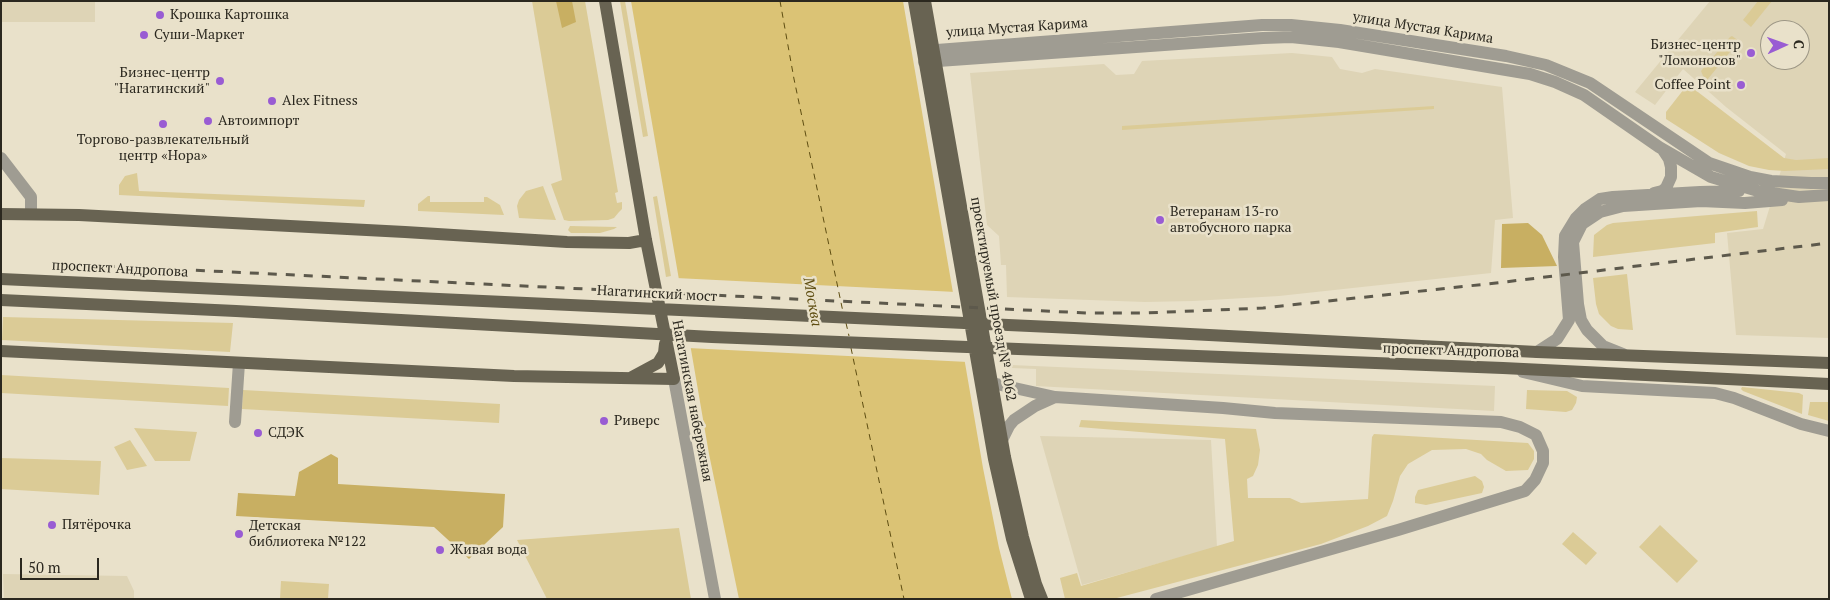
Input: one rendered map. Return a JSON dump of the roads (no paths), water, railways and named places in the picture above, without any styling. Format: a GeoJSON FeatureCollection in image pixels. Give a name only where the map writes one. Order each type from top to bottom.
{"type":"FeatureCollection","features":[{"type":"Feature","properties":{"kind":"main road","name":"Нагатинская набережная"},"geometry":{"type":"LineString","coordinates":[[605,1],[646,240],[674,379]]}},
{"type":"Feature","properties":{"kind":"main road","name":"проектируемый проезд № 4062"},"geometry":{"type":"LineString","coordinates":[[914,1],[929,56],[1017,512],[1036,584],[1042,599]]}},
{"type":"Feature","properties":{"kind":"main road","name":"проектируемый проезд № 4062"},"geometry":{"type":"LineString","coordinates":[[925,1],[929,56],[994,459],[1010,531],[1030,599]]}},
{"type":"Feature","properties":{"kind":"main road"},"geometry":{"type":"LineString","coordinates":[[1,214],[405,232],[538,240],[630,243],[646,240]]}},
{"type":"Feature","properties":{"kind":"main road","name":"проспект Андропова"},"geometry":{"type":"LineString","coordinates":[[1,279],[238,290]]}},
{"type":"Feature","properties":{"kind":"main road","name":"Нагатинский мост"},"geometry":{"type":"LineString","coordinates":[[238,290],[1074,328]]}},
{"type":"Feature","properties":{"kind":"main road","name":"проспект Андропова"},"geometry":{"type":"LineString","coordinates":[[1,300],[712,337],[1503,368],[1829,384]]}},
{"type":"Feature","properties":{"kind":"main road","name":"проспект Андропова"},"geometry":{"type":"LineString","coordinates":[[1074,328],[1537,352],[1829,363]]}},
{"type":"Feature","properties":{"kind":"main road"},"geometry":{"type":"LineString","coordinates":[[628,378],[658,363],[664,353],[666,339]]}},
{"type":"Feature","properties":{"kind":"main road"},"geometry":{"type":"LineString","coordinates":[[3,350],[514,376],[674,379]]}},
{"type":"Feature","properties":{"kind":"street","name":"улица Мустая Карима"},"geometry":{"type":"LineString","coordinates":[[929,56],[1262,25],[1291,25],[1340,30],[1506,56],[1534,61],[1560,69],[1609,95],[1709,163],[1750,177],[1772,181],[1829,182]]}},
{"type":"Feature","properties":{"kind":"street","name":"улица Мустая Карима"},"geometry":{"type":"LineString","coordinates":[[929,56],[1263,38],[1291,37],[1330,41],[1537,76],[1584,95],[1717,185]]}},
{"type":"Feature","properties":{"kind":"street"},"geometry":{"type":"LineString","coordinates":[[1652,194],[1666,188],[1671,177],[1672,167],[1669,159],[1659,147]]}},
{"type":"Feature","properties":{"kind":"street"},"geometry":{"type":"LineString","coordinates":[[1,158],[31,197],[31,214]]}},
{"type":"Feature","properties":{"kind":"street"},"geometry":{"type":"LineString","coordinates":[[1701,201],[1710,197],[1717,185],[1713,168],[1709,163]]}},
{"type":"Feature","properties":{"kind":"street"},"geometry":{"type":"LineString","coordinates":[[1758,191],[1811,183]]}},
{"type":"Feature","properties":{"kind":"street"},"geometry":{"type":"LineString","coordinates":[[1537,352],[1557,339],[1568,320],[1564,257],[1565,236],[1576,218],[1600,199],[1717,185],[1799,197]]}},
{"type":"Feature","properties":{"kind":"street"},"geometry":{"type":"LineString","coordinates":[[1626,356],[1603,346],[1587,330],[1581,320],[1573,242],[1582,224],[1590,217],[1611,208],[1701,201],[1745,203],[1829,196]]}},
{"type":"Feature","properties":{"kind":"street"},"geometry":{"type":"LineString","coordinates":[[235,422],[239,363]]}},
{"type":"Feature","properties":{"kind":"street"},"geometry":{"type":"LineString","coordinates":[[1503,368],[1582,386],[1715,393],[1734,398],[1793,421],[1829,431]]}},
{"type":"Feature","properties":{"kind":"street","name":"Нагатинская набережная"},"geometry":{"type":"LineString","coordinates":[[674,379],[715,599]]}},
{"type":"Feature","properties":{"kind":"street"},"geometry":{"type":"LineString","coordinates":[[992,382],[1055,397],[1275,413],[1501,422],[1520,427],[1536,435],[1543,451],[1543,463],[1535,480],[1525,491],[1398,530],[1156,599]]}},
{"type":"Feature","properties":{"kind":"street"},"geometry":{"type":"LineString","coordinates":[[1002,440],[1014,420],[1034,406],[1055,397]]}},
{"type":"Feature","properties":{"kind":"water","name":"Москва"},"geometry":{"type":"Polygon","coordinates":[[[631,1],[903,1],[983,468],[999,548],[1012,599],[739,599],[709,454],[631,1]]]}},
{"type":"Feature","properties":{"kind":"railway"},"geometry":{"type":"LineString","coordinates":[[106,266],[1087,313],[1143,313],[1263,308],[1496,283],[1829,243]]}},
{"type":"Feature","properties":{"kind":"place","name":"Крошка Картошка"},"geometry":{"type":"Point","coordinates":[160,15]}},
{"type":"Feature","properties":{"kind":"place","name":"Суши-Маркет"},"geometry":{"type":"Point","coordinates":[144,35]}},
{"type":"Feature","properties":{"kind":"place","name":"Бизнес-центр \"Ломоносов\""},"geometry":{"type":"Point","coordinates":[1751,53]}},
{"type":"Feature","properties":{"kind":"place","name":"Бизнес-центр \"Нагатинский\""},"geometry":{"type":"Point","coordinates":[220,81]}},
{"type":"Feature","properties":{"kind":"place","name":"Coffee Point"},"geometry":{"type":"Point","coordinates":[1741,85]}},
{"type":"Feature","properties":{"kind":"place","name":"Alex Fitness"},"geometry":{"type":"Point","coordinates":[272,101]}},
{"type":"Feature","properties":{"kind":"place","name":"Автоимпорт"},"geometry":{"type":"Point","coordinates":[208,121]}},
{"type":"Feature","properties":{"kind":"place","name":"Торгово-развлекательный центр «Нора»"},"geometry":{"type":"Point","coordinates":[163,124]}},
{"type":"Feature","properties":{"kind":"place","name":"Ветеранам 13-го автобусного парка"},"geometry":{"type":"Point","coordinates":[1160,220]}},
{"type":"Feature","properties":{"kind":"place","name":"Риверс"},"geometry":{"type":"Point","coordinates":[604,421]}},
{"type":"Feature","properties":{"kind":"place","name":"СДЭК"},"geometry":{"type":"Point","coordinates":[258,433]}},
{"type":"Feature","properties":{"kind":"place","name":"Пятёрочка"},"geometry":{"type":"Point","coordinates":[52,525]}},
{"type":"Feature","properties":{"kind":"place","name":"Детская библиотека №122"},"geometry":{"type":"Point","coordinates":[239,534]}},
{"type":"Feature","properties":{"kind":"place","name":"Живая вода"},"geometry":{"type":"Point","coordinates":[440,550]}}]}
